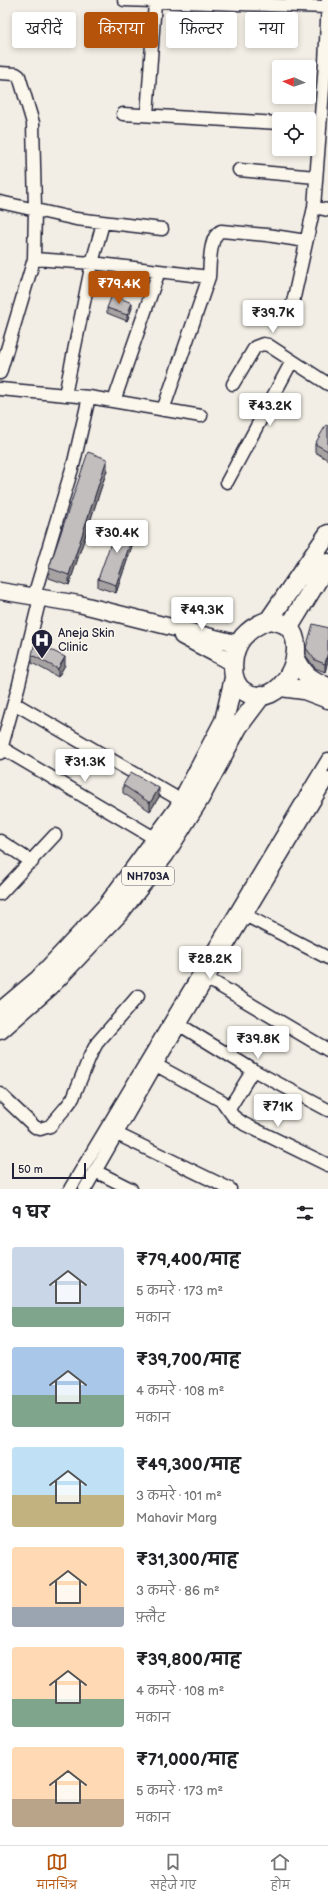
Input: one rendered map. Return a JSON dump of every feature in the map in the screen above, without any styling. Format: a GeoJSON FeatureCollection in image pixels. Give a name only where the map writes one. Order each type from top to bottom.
{"type":"FeatureCollection","features":[{"type":"Feature","properties":{"kind":"highway"},"geometry":{"type":"LineString","coordinates":[[269,620],[280,622],[288,627],[294,634],[296,646],[295,657],[292,670],[281,687],[272,693],[252,695],[237,685],[233,670],[239,644],[242,638],[253,627],[269,620],[328,534]]}},
{"type":"Feature","properties":{"kind":"highway"},"geometry":{"type":"LineString","coordinates":[[288,627],[328,563]]}},
{"type":"Feature","properties":{"kind":"highway"},"geometry":{"type":"LineString","coordinates":[[295,657],[302,670],[311,680],[328,687]]}},
{"type":"Feature","properties":{"kind":"highway","name":"NH703A"},"geometry":{"type":"LineString","coordinates":[[0,1012],[39,979],[107,906],[182,801],[224,721],[233,670]]}},
{"type":"Feature","properties":{"kind":"highway"},"geometry":{"type":"LineString","coordinates":[[281,687],[304,690],[328,699]]}},
{"type":"Feature","properties":{"kind":"highway","name":"NH703A"},"geometry":{"type":"LineString","coordinates":[[0,1030],[50,986],[120,912],[165,854],[200,798],[238,727],[262,695]]}},
{"type":"Feature","properties":{"kind":"main road"},"geometry":{"type":"LineString","coordinates":[[0,591],[79,604],[239,644]]}},
{"type":"Feature","properties":{"kind":"main road"},"geometry":{"type":"LineString","coordinates":[[159,624],[233,670]]}},
{"type":"Feature","properties":{"kind":"street"},"geometry":{"type":"LineString","coordinates":[[124,0],[328,7]]}},
{"type":"Feature","properties":{"kind":"street"},"geometry":{"type":"LineString","coordinates":[[316,120],[327,63],[328,0]]}},
{"type":"Feature","properties":{"kind":"street"},"geometry":{"type":"LineString","coordinates":[[147,116],[155,2]]}},
{"type":"Feature","properties":{"kind":"street"},"geometry":{"type":"LineString","coordinates":[[0,73],[16,74],[19,76],[31,116],[34,139],[35,209],[34,259],[0,373]]}},
{"type":"Feature","properties":{"kind":"street"},"geometry":{"type":"LineString","coordinates":[[122,114],[272,123]]}},
{"type":"Feature","properties":{"kind":"street"},"geometry":{"type":"LineString","coordinates":[[291,311],[314,207],[316,156]]}},
{"type":"Feature","properties":{"kind":"street"},"geometry":{"type":"LineString","coordinates":[[239,170],[316,177]]}},
{"type":"Feature","properties":{"kind":"street"},"geometry":{"type":"LineString","coordinates":[[0,202],[56,215],[103,223],[162,229]]}},
{"type":"Feature","properties":{"kind":"street"},"geometry":{"type":"LineString","coordinates":[[314,207],[328,210]]}},
{"type":"Feature","properties":{"kind":"street"},"geometry":{"type":"LineString","coordinates":[[65,394],[92,263],[103,223]]}},
{"type":"Feature","properties":{"kind":"street"},"geometry":{"type":"LineString","coordinates":[[163,410],[209,277],[213,239],[216,233],[221,231],[267,235],[306,241]]}},
{"type":"Feature","properties":{"kind":"street"},"geometry":{"type":"LineString","coordinates":[[34,259],[92,263],[209,277]]}},
{"type":"Feature","properties":{"kind":"street"},"geometry":{"type":"LineString","coordinates":[[114,401],[159,272]]}},
{"type":"Feature","properties":{"kind":"street"},"geometry":{"type":"LineString","coordinates":[[233,384],[255,347],[258,345],[268,345],[328,384]]}},
{"type":"Feature","properties":{"kind":"street"},"geometry":{"type":"LineString","coordinates":[[226,482],[292,361]]}},
{"type":"Feature","properties":{"kind":"street"},"geometry":{"type":"LineString","coordinates":[[0,389],[89,397],[200,416]]}},
{"type":"Feature","properties":{"kind":"street"},"geometry":{"type":"LineString","coordinates":[[89,397],[74,462],[37,597],[14,703],[1,750],[156,839]]}},
{"type":"Feature","properties":{"kind":"street"},"geometry":{"type":"LineString","coordinates":[[14,703],[182,801]]}},
{"type":"Feature","properties":{"kind":"street"},"geometry":{"type":"LineString","coordinates":[[84,1189],[180,1025],[204,976],[328,759]]}},
{"type":"Feature","properties":{"kind":"street"},"geometry":{"type":"LineString","coordinates":[[70,1189],[204,976],[246,915],[328,778]]}},
{"type":"Feature","properties":{"kind":"street"},"geometry":{"type":"LineString","coordinates":[[1,892],[32,862],[55,835]]}},
{"type":"Feature","properties":{"kind":"street"},"geometry":{"type":"LineString","coordinates":[[0,841],[32,862]]}},
{"type":"Feature","properties":{"kind":"street"},"geometry":{"type":"LineString","coordinates":[[246,915],[328,958]]}},
{"type":"Feature","properties":{"kind":"street"},"geometry":{"type":"LineString","coordinates":[[204,976],[328,1050]]}},
{"type":"Feature","properties":{"kind":"street"},"geometry":{"type":"LineString","coordinates":[[0,1094],[36,1127],[40,1129],[50,1126],[73,1098],[90,1056],[97,1043],[138,996]]}},
{"type":"Feature","properties":{"kind":"street"},"geometry":{"type":"LineString","coordinates":[[180,1025],[253,1070],[328,1110]]}},
{"type":"Feature","properties":{"kind":"street"},"geometry":{"type":"LineString","coordinates":[[156,1065],[222,1101],[233,1116],[256,1131],[328,1165]]}},
{"type":"Feature","properties":{"kind":"street"},"geometry":{"type":"LineString","coordinates":[[229,1109],[253,1070]]}},
{"type":"Feature","properties":{"kind":"street"},"geometry":{"type":"LineString","coordinates":[[117,1134],[208,1184],[230,1189]]}},
{"type":"Feature","properties":{"kind":"street"},"geometry":{"type":"LineString","coordinates":[[95,1171],[131,1189]]}},
{"type":"Feature","properties":{"kind":"building"},"geometry":{"type":"Polygon","coordinates":[[[112,295],[132,303],[127,315],[107,308],[112,295]]]}},
{"type":"Feature","properties":{"kind":"building"},"geometry":{"type":"Polygon","coordinates":[[[326,425],[328,426],[328,451],[315,444],[326,425]]]}},
{"type":"Feature","properties":{"kind":"building"},"geometry":{"type":"Polygon","coordinates":[[[88,452],[107,459],[69,575],[49,568],[88,452]]]}},
{"type":"Feature","properties":{"kind":"building"},"geometry":{"type":"Polygon","coordinates":[[[118,523],[135,529],[116,585],[98,579],[118,523]]]}},
{"type":"Feature","properties":{"kind":"building"},"geometry":{"type":"Polygon","coordinates":[[[313,624],[328,628],[328,652],[325,664],[315,660],[306,648],[313,624]]]}},
{"type":"Feature","properties":{"kind":"building"},"geometry":{"type":"Polygon","coordinates":[[[35,642],[65,657],[58,669],[32,655],[35,642]]]}},
{"type":"Feature","properties":{"kind":"building"},"geometry":{"type":"Polygon","coordinates":[[[131,772],[159,788],[150,803],[123,785],[131,772]]]}},
{"type":"Feature","properties":{"kind":"place","name":"Aneja Skin Clinic"},"geometry":{"type":"Point","coordinates":[42,660]}}]}
